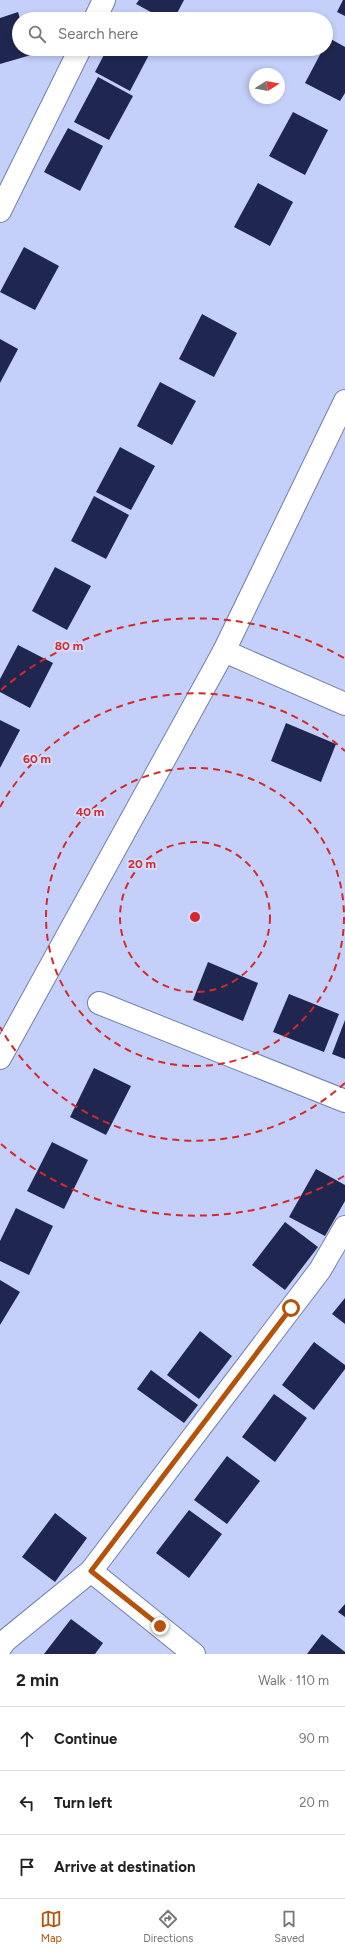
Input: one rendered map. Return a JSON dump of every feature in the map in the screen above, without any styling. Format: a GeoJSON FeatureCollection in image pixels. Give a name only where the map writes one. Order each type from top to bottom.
{"type":"FeatureCollection","features":[{"type":"Feature","properties":{"kind":"street"},"geometry":{"type":"LineString","coordinates":[[98,12],[104,0]]}},
{"type":"Feature","properties":{"kind":"street"},"geometry":{"type":"LineString","coordinates":[[0,211],[77,56]]}},
{"type":"Feature","properties":{"kind":"street"},"geometry":{"type":"LineString","coordinates":[[3,1046],[224,651],[345,402]]}},
{"type":"Feature","properties":{"kind":"street"},"geometry":{"type":"LineString","coordinates":[[224,651],[345,704]]}},
{"type":"Feature","properties":{"kind":"street"},"geometry":{"type":"LineString","coordinates":[[99,1003],[345,1101]]}},
{"type":"Feature","properties":{"kind":"street"},"geometry":{"type":"LineString","coordinates":[[0,1648],[5,1641],[91,1571],[320,1270],[345,1227]]}},
{"type":"Feature","properties":{"kind":"street"},"geometry":{"type":"LineString","coordinates":[[91,1571],[194,1654]]}},
{"type":"Feature","properties":{"kind":"building"},"geometry":{"type":"Polygon","coordinates":[[[139,0],[184,0],[178,12],[151,12],[136,4],[139,0]]]}},
{"type":"Feature","properties":{"kind":"building"},"geometry":{"type":"Polygon","coordinates":[[[343,0],[345,0],[345,16],[337,12],[343,0]]]}},
{"type":"Feature","properties":{"kind":"building"},"geometry":{"type":"Polygon","coordinates":[[[12,14],[12,56],[28,56],[0,64],[0,18],[12,14]]]}},
{"type":"Feature","properties":{"kind":"building"},"geometry":{"type":"Polygon","coordinates":[[[333,40],[345,47],[345,93],[340,101],[305,83],[319,56],[333,56],[333,40]]]}},
{"type":"Feature","properties":{"kind":"building"},"geometry":{"type":"Polygon","coordinates":[[[103,56],[148,56],[130,91],[95,72],[103,56]]]}},
{"type":"Feature","properties":{"kind":"building"},"geometry":{"type":"Polygon","coordinates":[[[98,77],[133,96],[109,140],[74,122],[98,77]]]}},
{"type":"Feature","properties":{"kind":"building"},"geometry":{"type":"Polygon","coordinates":[[[293,112],[328,130],[305,175],[269,156],[293,112]]]}},
{"type":"Feature","properties":{"kind":"building"},"geometry":{"type":"Polygon","coordinates":[[[68,128],[103,146],[80,191],[44,172],[68,128]]]}},
{"type":"Feature","properties":{"kind":"building"},"geometry":{"type":"Polygon","coordinates":[[[258,183],[293,202],[270,246],[234,227],[258,183]]]}},
{"type":"Feature","properties":{"kind":"building"},"geometry":{"type":"Polygon","coordinates":[[[24,247],[59,266],[35,310],[0,292],[24,247]]]}},
{"type":"Feature","properties":{"kind":"building"},"geometry":{"type":"Polygon","coordinates":[[[202,314],[237,333],[214,377],[179,359],[202,314]]]}},
{"type":"Feature","properties":{"kind":"building"},"geometry":{"type":"Polygon","coordinates":[[[0,339],[18,349],[0,383],[0,339]]]}},
{"type":"Feature","properties":{"kind":"building"},"geometry":{"type":"Polygon","coordinates":[[[160,382],[196,401],[172,445],[137,426],[160,382]]]}},
{"type":"Feature","properties":{"kind":"building"},"geometry":{"type":"Polygon","coordinates":[[[120,447],[155,466],[131,510],[96,492],[120,447]]]}},
{"type":"Feature","properties":{"kind":"building"},"geometry":{"type":"Polygon","coordinates":[[[94,496],[129,515],[106,559],[71,541],[94,496]]]}},
{"type":"Feature","properties":{"kind":"building"},"geometry":{"type":"Polygon","coordinates":[[[55,567],[91,586],[67,630],[32,611],[55,567]]]}},
{"type":"Feature","properties":{"kind":"building"},"geometry":{"type":"Polygon","coordinates":[[[18,645],[53,663],[30,708],[0,692],[0,679],[18,645]]]}},
{"type":"Feature","properties":{"kind":"building"},"geometry":{"type":"Polygon","coordinates":[[[0,720],[20,730],[0,768],[0,720]]]}},
{"type":"Feature","properties":{"kind":"building"},"geometry":{"type":"Polygon","coordinates":[[[286,723],[336,744],[321,782],[271,761],[286,723]]]}},
{"type":"Feature","properties":{"kind":"building"},"geometry":{"type":"Polygon","coordinates":[[[208,962],[258,983],[243,1021],[193,1000],[208,962]]]}},
{"type":"Feature","properties":{"kind":"building"},"geometry":{"type":"Polygon","coordinates":[[[289,994],[339,1014],[324,1052],[273,1032],[289,994]]]}},
{"type":"Feature","properties":{"kind":"building"},"geometry":{"type":"Polygon","coordinates":[[[345,1020],[345,1059],[332,1054],[345,1020]]]}},
{"type":"Feature","properties":{"kind":"building"},"geometry":{"type":"Polygon","coordinates":[[[94,1068],[131,1086],[106,1135],[70,1117],[94,1068]]]}},
{"type":"Feature","properties":{"kind":"building"},"geometry":{"type":"Polygon","coordinates":[[[52,1142],[88,1160],[64,1209],[27,1191],[52,1142]]]}},
{"type":"Feature","properties":{"kind":"building"},"geometry":{"type":"Polygon","coordinates":[[[316,1169],[345,1185],[345,1201],[325,1236],[289,1217],[316,1169]]]}},
{"type":"Feature","properties":{"kind":"building"},"geometry":{"type":"Polygon","coordinates":[[[16,1208],[53,1226],[29,1275],[0,1261],[0,1241],[16,1208]]]}},
{"type":"Feature","properties":{"kind":"building"},"geometry":{"type":"Polygon","coordinates":[[[285,1222],[318,1247],[285,1290],[252,1265],[285,1222]]]}},
{"type":"Feature","properties":{"kind":"building"},"geometry":{"type":"Polygon","coordinates":[[[0,1280],[20,1292],[0,1325],[0,1280]]]}},
{"type":"Feature","properties":{"kind":"building"},"geometry":{"type":"Polygon","coordinates":[[[345,1298],[345,1324],[332,1314],[345,1298]]]}},
{"type":"Feature","properties":{"kind":"building"},"geometry":{"type":"Polygon","coordinates":[[[200,1331],[232,1356],[199,1399],[167,1375],[200,1331]]]}},
{"type":"Feature","properties":{"kind":"building"},"geometry":{"type":"Polygon","coordinates":[[[314,1342],[345,1365],[345,1369],[314,1410],[282,1385],[314,1342]]]}},
{"type":"Feature","properties":{"kind":"building"},"geometry":{"type":"Polygon","coordinates":[[[151,1370],[198,1405],[184,1423],[137,1389],[151,1370]]]}},
{"type":"Feature","properties":{"kind":"building"},"geometry":{"type":"Polygon","coordinates":[[[274,1394],[307,1418],[275,1462],[242,1437],[274,1394]]]}},
{"type":"Feature","properties":{"kind":"building"},"geometry":{"type":"Polygon","coordinates":[[[227,1456],[260,1481],[227,1524],[194,1500],[227,1456]]]}},
{"type":"Feature","properties":{"kind":"building"},"geometry":{"type":"Polygon","coordinates":[[[189,1510],[222,1534],[189,1578],[156,1553],[189,1510]]]}},
{"type":"Feature","properties":{"kind":"building"},"geometry":{"type":"Polygon","coordinates":[[[55,1513],[87,1538],[55,1582],[22,1557],[55,1513]]]}},
{"type":"Feature","properties":{"kind":"building"},"geometry":{"type":"Polygon","coordinates":[[[345,1604],[345,1617],[338,1612],[345,1604]]]}},
{"type":"Feature","properties":{"kind":"building"},"geometry":{"type":"Polygon","coordinates":[[[71,1619],[103,1643],[95,1654],[44,1654],[71,1619]]]}},
{"type":"Feature","properties":{"kind":"building"},"geometry":{"type":"Polygon","coordinates":[[[322,1634],[345,1652],[345,1654],[307,1654],[322,1634]]]}},
{"type":"Feature","properties":{"kind":"route"},"geometry":{"type":"LineString","coordinates":[[160,1626],[91,1571],[291,1308]]}}]}
